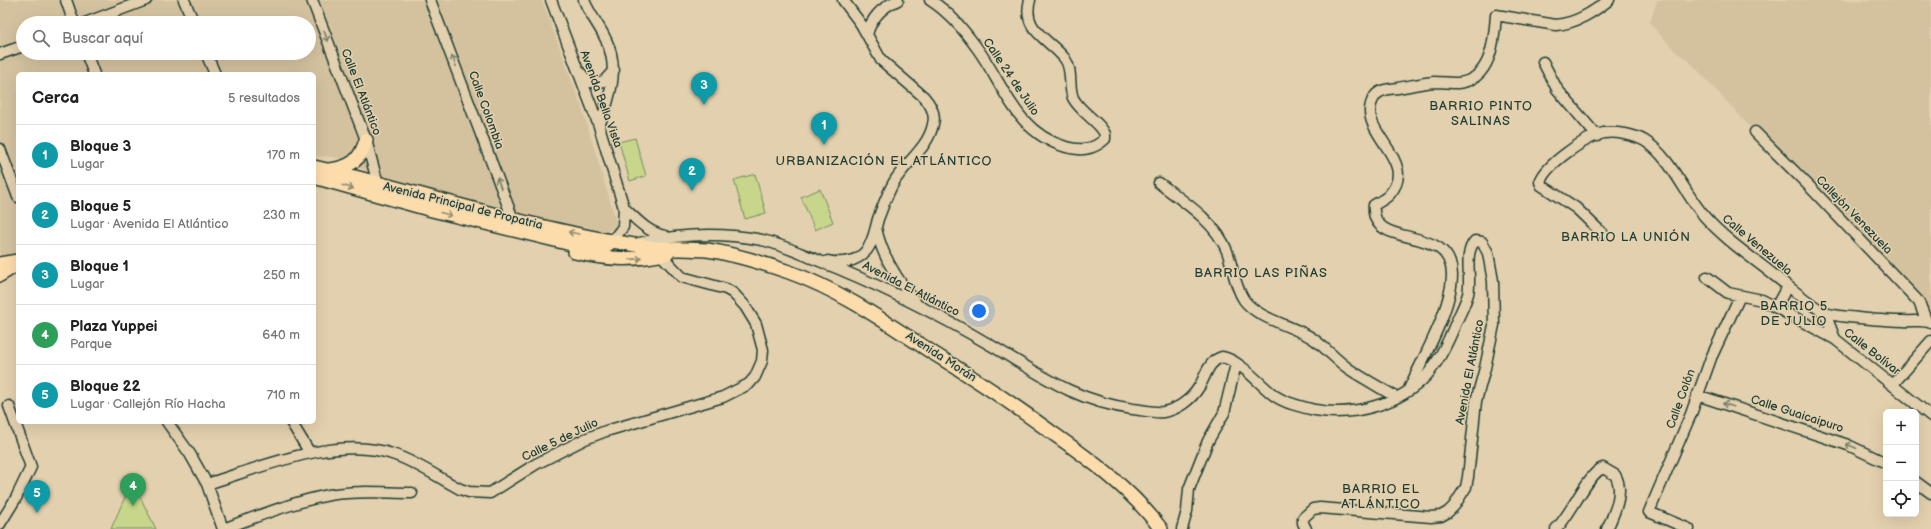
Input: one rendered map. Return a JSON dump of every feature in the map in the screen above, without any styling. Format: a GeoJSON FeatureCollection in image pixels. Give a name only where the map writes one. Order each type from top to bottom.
{"type":"FeatureCollection","features":[{"type":"Feature","properties":{"kind":"main road"},"geometry":{"type":"LineString","coordinates":[[328,170],[343,168],[358,159],[363,153],[366,140]]}},
{"type":"Feature","properties":{"kind":"main road","name":"Avenida Principal de Propatria"},"geometry":{"type":"LineString","coordinates":[[316,167],[328,170],[377,189]]}},
{"type":"Feature","properties":{"kind":"main road","name":"Avenida Principal de Propatria"},"geometry":{"type":"LineString","coordinates":[[316,177],[377,189],[512,224],[612,241]]}},
{"type":"Feature","properties":{"kind":"main road","name":"Avenida Principal de Propatria"},"geometry":{"type":"LineString","coordinates":[[512,224],[532,234],[588,247],[607,245],[612,241]]}},
{"type":"Feature","properties":{"kind":"main road","name":"Avenida Morán"},"geometry":{"type":"LineString","coordinates":[[532,234],[545,244],[592,256],[634,259],[661,255],[686,248]]}},
{"type":"Feature","properties":{"kind":"main road","name":"Avenida Morán"},"geometry":{"type":"LineString","coordinates":[[612,241],[653,248],[686,248],[728,254],[791,273],[837,292],[878,316],[996,392],[1074,448],[1132,495],[1161,529]]}},
{"type":"Feature","properties":{"kind":"main road"},"geometry":{"type":"LineString","coordinates":[[592,256],[608,254],[635,244]]}},
{"type":"Feature","properties":{"kind":"main road"},"geometry":{"type":"LineString","coordinates":[[0,264],[16,262]]}},
{"type":"Feature","properties":{"kind":"main road"},"geometry":{"type":"LineString","coordinates":[[0,275],[16,263]]}},
{"type":"Feature","properties":{"kind":"street"},"geometry":{"type":"LineString","coordinates":[[66,0],[72,16]]}},
{"type":"Feature","properties":{"kind":"street"},"geometry":{"type":"LineString","coordinates":[[104,16],[146,0]]}},
{"type":"Feature","properties":{"kind":"street"},"geometry":{"type":"LineString","coordinates":[[184,0],[191,16]]}},
{"type":"Feature","properties":{"kind":"street","name":"Calle El Atlántico"},"geometry":{"type":"LineString","coordinates":[[312,0],[366,140],[377,189]]}},
{"type":"Feature","properties":{"kind":"street","name":"Calle Colombia"},"geometry":{"type":"LineString","coordinates":[[430,0],[512,224]]}},
{"type":"Feature","properties":{"kind":"street","name":"Avenida Bella Vista"},"geometry":{"type":"LineString","coordinates":[[551,0],[599,126],[624,208],[623,227],[612,241]]}},
{"type":"Feature","properties":{"kind":"street"},"geometry":{"type":"LineString","coordinates":[[584,0],[613,56],[614,70],[605,111],[599,126]]}},
{"type":"Feature","properties":{"kind":"street"},"geometry":{"type":"LineString","coordinates":[[807,256],[838,263],[859,257],[868,249],[894,181],[930,134],[934,116],[929,102],[882,60],[856,16],[843,0]]}},
{"type":"Feature","properties":{"kind":"street"},"geometry":{"type":"LineString","coordinates":[[867,35],[872,22],[882,9],[898,0]]}},
{"type":"Feature","properties":{"kind":"street","name":"Calle 24 de Julio"},"geometry":{"type":"LineString","coordinates":[[930,0],[956,21],[977,48],[1021,119],[1033,131],[1060,145],[1081,150],[1088,149],[1106,139],[1105,134],[1077,104],[1072,95],[1065,59],[1031,24],[1028,16],[1030,0]]}},
{"type":"Feature","properties":{"kind":"street"},"geometry":{"type":"LineString","coordinates":[[1409,389],[1443,313],[1452,273],[1449,261],[1439,248],[1429,241],[1395,234],[1384,229],[1377,221],[1374,205],[1390,194],[1397,180],[1397,172],[1390,149],[1370,118],[1370,107],[1373,100],[1379,92],[1388,89],[1434,82],[1459,82],[1473,79],[1479,75],[1484,70],[1489,57],[1496,16],[1556,25],[1581,18],[1609,0]]}},
{"type":"Feature","properties":{"kind":"street"},"geometry":{"type":"LineString","coordinates":[[0,54],[16,48]]}},
{"type":"Feature","properties":{"kind":"street"},"geometry":{"type":"LineString","coordinates":[[89,60],[93,72]]}},
{"type":"Feature","properties":{"kind":"street"},"geometry":{"type":"LineString","coordinates":[[209,60],[214,72]]}},
{"type":"Feature","properties":{"kind":"street"},"geometry":{"type":"LineString","coordinates":[[1543,62],[1557,89],[1597,136]]}},
{"type":"Feature","properties":{"kind":"street"},"geometry":{"type":"LineString","coordinates":[[575,65],[586,80],[595,83],[604,81],[614,70]]}},
{"type":"Feature","properties":{"kind":"street","name":"Callejón Venezuela"},"geometry":{"type":"LineString","coordinates":[[1755,132],[1810,187],[1919,302],[1929,322]]}},
{"type":"Feature","properties":{"kind":"street","name":"Calle Venezuela"},"geometry":{"type":"LineString","coordinates":[[1603,234],[1576,208],[1541,186],[1541,178],[1566,154],[1586,140],[1603,133],[1616,133],[1644,141],[1660,155],[1704,216],[1725,238],[1787,287],[1825,313],[1929,322]]}},
{"type":"Feature","properties":{"kind":"street"},"geometry":{"type":"LineString","coordinates":[[0,148],[16,192]]}},
{"type":"Feature","properties":{"kind":"street"},"geometry":{"type":"LineString","coordinates":[[1159,183],[1196,211],[1220,238],[1227,251],[1237,286],[1244,299],[1256,312],[1280,322],[1312,339],[1350,369],[1396,397]]}},
{"type":"Feature","properties":{"kind":"street","name":"Avenida Bella Vista"},"geometry":{"type":"LineString","coordinates":[[624,208],[644,227],[654,234],[669,237]]}},
{"type":"Feature","properties":{"kind":"street"},"geometry":{"type":"LineString","coordinates":[[876,227],[878,240],[894,273],[919,306]]}},
{"type":"Feature","properties":{"kind":"street","name":"Avenida El Atlántico"},"geometry":{"type":"LineString","coordinates":[[635,244],[669,237],[706,234],[764,241],[862,278],[919,306],[992,346],[1058,386],[1087,398],[1116,407],[1161,412],[1176,408],[1194,394],[1210,366],[1215,360],[1222,357],[1236,364],[1282,400],[1317,410],[1333,412],[1356,411],[1369,408],[1396,397],[1409,389],[1426,375],[1451,334],[1468,294],[1470,251],[1475,241],[1482,242],[1488,253],[1493,281],[1494,324],[1485,368],[1476,401],[1468,477],[1460,498],[1448,512],[1441,516],[1320,508],[1313,509],[1303,518],[1302,523],[1306,529]]}},
{"type":"Feature","properties":{"kind":"street","name":"Calle 5 de Julio"},"geometry":{"type":"LineString","coordinates":[[207,484],[310,453],[334,449],[354,449],[374,450],[394,454],[460,490],[490,493],[542,461],[585,439],[606,431],[722,397],[749,384],[759,372],[762,355],[760,334],[752,316],[733,293],[726,289],[682,276],[661,255]]}},
{"type":"Feature","properties":{"kind":"street","name":"Calle Bolívar"},"geometry":{"type":"LineString","coordinates":[[1707,277],[1721,290],[1740,296],[1753,298],[1776,307],[1835,339],[1931,416]]}},
{"type":"Feature","properties":{"kind":"street"},"geometry":{"type":"LineString","coordinates":[[1776,307],[1787,287]]}},
{"type":"Feature","properties":{"kind":"street","name":"Calle Colón"},"geometry":{"type":"LineString","coordinates":[[1689,529],[1649,512],[1711,358],[1740,296]]}},
{"type":"Feature","properties":{"kind":"street"},"geometry":{"type":"LineString","coordinates":[[1825,313],[1835,339]]}},
{"type":"Feature","properties":{"kind":"street"},"geometry":{"type":"LineString","coordinates":[[1893,384],[1931,341]]}},
{"type":"Feature","properties":{"kind":"street"},"geometry":{"type":"LineString","coordinates":[[1182,529],[1187,511],[1189,489],[1208,441],[1224,413],[1236,364]]}},
{"type":"Feature","properties":{"kind":"street","name":"Calle Guaicaipuro"},"geometry":{"type":"LineString","coordinates":[[1697,395],[1848,445],[1883,462]]}},
{"type":"Feature","properties":{"kind":"street"},"geometry":{"type":"LineString","coordinates":[[0,524],[16,498],[31,467],[8,406]]}},
{"type":"Feature","properties":{"kind":"street"},"geometry":{"type":"LineString","coordinates":[[168,424],[190,454],[207,484],[223,529],[293,504],[330,495],[358,492],[412,493]]}},
{"type":"Feature","properties":{"kind":"street"},"geometry":{"type":"LineString","coordinates":[[292,424],[310,453]]}},
{"type":"Feature","properties":{"kind":"street"},"geometry":{"type":"LineString","coordinates":[[1556,529],[1573,508],[1593,473],[1603,468],[1616,475],[1619,488],[1617,501],[1607,529]]}},
{"type":"Feature","properties":{"kind":"street"},"geometry":{"type":"LineString","coordinates":[[1919,484],[1931,493]]}},
{"type":"Feature","properties":{"kind":"shaded area"},"geometry":{"type":"Polygon","coordinates":[[[0,0],[542,0],[582,108],[617,224],[613,229],[606,232],[543,222],[392,182],[335,157],[316,156],[316,72],[16,72],[16,253],[0,258],[0,0]]]}},
{"type":"Feature","properties":{"kind":"shaded area"},"geometry":{"type":"Polygon","coordinates":[[[1657,0],[1931,0],[1931,322],[1688,60],[1676,52],[1650,23],[1657,0]]]}},
{"type":"Feature","properties":{"kind":"green space"},"geometry":{"type":"Polygon","coordinates":[[[635,138],[646,176],[630,181],[619,142],[635,138]]]}},
{"type":"Feature","properties":{"kind":"green space"},"geometry":{"type":"Polygon","coordinates":[[[755,174],[766,213],[745,219],[734,180],[755,174]]]}},
{"type":"Feature","properties":{"kind":"green space"},"geometry":{"type":"Polygon","coordinates":[[[820,189],[833,222],[815,230],[801,197],[820,189]]]}},
{"type":"Feature","properties":{"kind":"green space"},"geometry":{"type":"Polygon","coordinates":[[[132,481],[156,529],[111,529],[132,481]]]}},
{"type":"Feature","properties":{"kind":"place","name":"Bloque 1"},"geometry":{"type":"Point","coordinates":[704,105]}},
{"type":"Feature","properties":{"kind":"place","name":"Bloque 3"},"geometry":{"type":"Point","coordinates":[824,145]}},
{"type":"Feature","properties":{"kind":"place","name":"Bloque 5"},"geometry":{"type":"Point","coordinates":[692,191]}},
{"type":"Feature","properties":{"kind":"place","name":"Plaza Yuppei"},"geometry":{"type":"Point","coordinates":[133,506]}},
{"type":"Feature","properties":{"kind":"place","name":"Bloque 22"},"geometry":{"type":"Point","coordinates":[37,513]}},
{"type":"Feature","properties":{"kind":"district","name":"BARRIO PINTO SALINAS"},"geometry":{"type":"Point","coordinates":[1481,114]}},
{"type":"Feature","properties":{"kind":"district","name":"URBANIZACIÓN EL ATLÁNTICO"},"geometry":{"type":"Point","coordinates":[884,161]}},
{"type":"Feature","properties":{"kind":"district","name":"BARRIO LA UNIÓN"},"geometry":{"type":"Point","coordinates":[1626,237]}},
{"type":"Feature","properties":{"kind":"district","name":"BARRIO LAS PIÑAS"},"geometry":{"type":"Point","coordinates":[1261,273]}},
{"type":"Feature","properties":{"kind":"district","name":"BARRIO 5 DE JULIO"},"geometry":{"type":"Point","coordinates":[1794,314]}},
{"type":"Feature","properties":{"kind":"district","name":"BARRIO EL ATLÁNTICO"},"geometry":{"type":"Point","coordinates":[1381,496]}}]}
